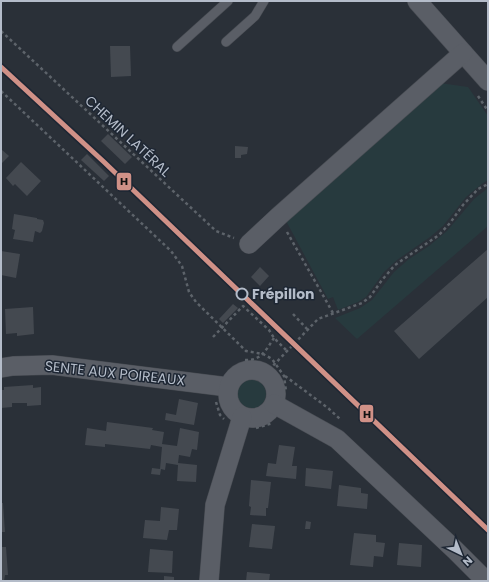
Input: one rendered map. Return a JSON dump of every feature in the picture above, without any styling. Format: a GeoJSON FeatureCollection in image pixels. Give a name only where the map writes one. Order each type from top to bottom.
{"type":"FeatureCollection","features":[{"type":"Feature","properties":{"kind":"street"},"geometry":{"type":"LineString","coordinates":[[417,1],[463,53],[481,85]]}},
{"type":"Feature","properties":{"kind":"street"},"geometry":{"type":"LineString","coordinates":[[250,244],[279,216],[463,53]]}},
{"type":"Feature","properties":{"kind":"street","name":"SENTE AUX POIREAUX"},"geometry":{"type":"LineString","coordinates":[[1,368],[13,366],[52,365],[222,392]]}},
{"type":"Feature","properties":{"kind":"street"},"geometry":{"type":"LineString","coordinates":[[209,581],[215,505],[240,424],[228,402],[227,394],[222,392],[236,376],[242,372],[249,370],[257,371],[270,369],[276,390],[278,406]]}},
{"type":"Feature","properties":{"kind":"street"},"geometry":{"type":"LineString","coordinates":[[240,424],[264,415],[278,406]]}},
{"type":"Feature","properties":{"kind":"street"},"geometry":{"type":"LineString","coordinates":[[278,406],[337,439],[486,581]]}},
{"type":"Feature","properties":{"kind":"lane"},"geometry":{"type":"LineString","coordinates":[[177,47],[228,1]]}},
{"type":"Feature","properties":{"kind":"lane"},"geometry":{"type":"LineString","coordinates":[[226,42],[255,16],[264,1]]}},
{"type":"Feature","properties":{"kind":"path","name":"CHEMIN LATÉRAL"},"geometry":{"type":"LineString","coordinates":[[1,31],[216,231],[250,244]]}},
{"type":"Feature","properties":{"kind":"path"},"geometry":{"type":"LineString","coordinates":[[481,85],[487,108]]}},
{"type":"Feature","properties":{"kind":"path"},"geometry":{"type":"LineString","coordinates":[[1,91],[171,251],[182,266],[189,292],[196,302],[246,351],[263,354]]}},
{"type":"Feature","properties":{"kind":"path"},"geometry":{"type":"LineString","coordinates":[[270,369],[286,350],[318,319],[362,303],[370,297],[395,265],[439,235],[478,189],[488,184]]}},
{"type":"Feature","properties":{"kind":"path"},"geometry":{"type":"LineString","coordinates":[[279,216],[333,313]]}},
{"type":"Feature","properties":{"kind":"path"},"geometry":{"type":"LineString","coordinates":[[213,337],[244,306],[269,330],[274,338],[286,350]]}},
{"type":"Feature","properties":{"kind":"path"},"geometry":{"type":"LineString","coordinates":[[293,314],[307,329]]}},
{"type":"Feature","properties":{"kind":"path"},"geometry":{"type":"LineString","coordinates":[[245,360],[253,361],[263,354],[274,338]]}},
{"type":"Feature","properties":{"kind":"path"},"geometry":{"type":"LineString","coordinates":[[222,392],[220,415],[240,424],[278,406],[284,376],[270,369],[263,354]]}},
{"type":"Feature","properties":{"kind":"green space"},"geometry":{"type":"Polygon","coordinates":[[[440,83],[468,87],[488,116],[488,180],[466,197],[443,226],[397,260],[384,272],[366,297],[338,310],[333,297],[328,299],[285,219],[440,83]]]}},
{"type":"Feature","properties":{"kind":"green space"},"geometry":{"type":"Polygon","coordinates":[[[488,188],[488,226],[357,339],[335,318],[360,308],[372,300],[394,272],[447,231],[474,199],[488,188]]]}},
{"type":"Feature","properties":{"kind":"green space"},"geometry":{"type":"Polygon","coordinates":[[[251,379],[262,383],[266,394],[262,405],[251,409],[240,405],[236,394],[240,383],[251,379]]]}},
{"type":"Feature","properties":{"kind":"building"},"geometry":{"type":"Polygon","coordinates":[[[110,46],[130,46],[131,76],[111,77],[110,46]]]}},
{"type":"Feature","properties":{"kind":"building"},"geometry":{"type":"Polygon","coordinates":[[[108,134],[132,157],[125,164],[101,141],[108,134]]]}},
{"type":"Feature","properties":{"kind":"building"},"geometry":{"type":"Polygon","coordinates":[[[235,146],[248,147],[247,154],[241,155],[241,158],[235,158],[235,146]]]}},
{"type":"Feature","properties":{"kind":"building"},"geometry":{"type":"Polygon","coordinates":[[[1,149],[9,156],[1,164],[1,149]]]}},
{"type":"Feature","properties":{"kind":"building"},"geometry":{"type":"Polygon","coordinates":[[[87,154],[109,176],[104,181],[81,160],[87,154]]]}},
{"type":"Feature","properties":{"kind":"building"},"geometry":{"type":"Polygon","coordinates":[[[21,162],[41,181],[27,196],[15,184],[13,186],[6,178],[21,162]]]}},
{"type":"Feature","properties":{"kind":"building"},"geometry":{"type":"Polygon","coordinates":[[[14,214],[43,220],[44,223],[42,231],[40,233],[35,231],[33,242],[13,239],[15,230],[12,229],[14,214]]]}},
{"type":"Feature","properties":{"kind":"building"},"geometry":{"type":"Polygon","coordinates":[[[488,249],[488,297],[419,359],[394,331],[488,249]]]}},
{"type":"Feature","properties":{"kind":"building"},"geometry":{"type":"Polygon","coordinates":[[[1,251],[20,254],[16,278],[1,275],[1,251]]]}},
{"type":"Feature","properties":{"kind":"building"},"geometry":{"type":"Polygon","coordinates":[[[260,267],[269,276],[260,286],[251,277],[260,267]]]}},
{"type":"Feature","properties":{"kind":"building"},"geometry":{"type":"Polygon","coordinates":[[[233,304],[238,308],[223,323],[219,319],[233,304]]]}},
{"type":"Feature","properties":{"kind":"building"},"geometry":{"type":"Polygon","coordinates":[[[33,307],[34,334],[17,336],[17,333],[6,334],[5,309],[33,307]]]}},
{"type":"Feature","properties":{"kind":"building"},"geometry":{"type":"Polygon","coordinates":[[[33,385],[33,388],[41,387],[41,405],[27,406],[27,403],[12,403],[12,407],[1,408],[1,390],[4,390],[4,387],[33,385]]]}},
{"type":"Feature","properties":{"kind":"building"},"geometry":{"type":"Polygon","coordinates":[[[179,399],[198,403],[194,425],[165,420],[166,413],[176,415],[179,399]]]}},
{"type":"Feature","properties":{"kind":"building"},"geometry":{"type":"Polygon","coordinates":[[[107,422],[153,428],[152,430],[164,432],[162,444],[177,446],[180,428],[199,432],[197,450],[192,449],[190,457],[179,455],[178,463],[197,465],[196,482],[177,481],[178,465],[166,463],[165,470],[161,469],[160,475],[151,474],[152,468],[160,469],[162,447],[151,445],[150,449],[105,444],[105,447],[85,445],[87,428],[106,431],[107,422]]]}},
{"type":"Feature","properties":{"kind":"building"},"geometry":{"type":"Polygon","coordinates":[[[279,445],[295,447],[292,466],[297,466],[296,479],[266,476],[268,463],[276,464],[279,445]]]}},
{"type":"Feature","properties":{"kind":"building"},"geometry":{"type":"Polygon","coordinates":[[[306,468],[333,471],[331,489],[305,486],[306,468]]]}},
{"type":"Feature","properties":{"kind":"building"},"geometry":{"type":"Polygon","coordinates":[[[251,480],[271,482],[266,516],[250,515],[251,507],[249,506],[251,480]]]}},
{"type":"Feature","properties":{"kind":"building"},"geometry":{"type":"Polygon","coordinates":[[[339,485],[361,488],[361,493],[368,494],[367,509],[337,506],[339,485]]]}},
{"type":"Feature","properties":{"kind":"building"},"geometry":{"type":"Polygon","coordinates":[[[1,503],[3,503],[5,532],[1,532],[1,503]]]}},
{"type":"Feature","properties":{"kind":"building"},"geometry":{"type":"Polygon","coordinates":[[[161,507],[179,509],[177,530],[169,530],[167,540],[143,538],[145,520],[160,521],[161,507]]]}},
{"type":"Feature","properties":{"kind":"building"},"geometry":{"type":"Polygon","coordinates":[[[306,521],[311,522],[310,529],[305,529],[306,521]]]}},
{"type":"Feature","properties":{"kind":"building"},"geometry":{"type":"Polygon","coordinates":[[[252,524],[275,526],[272,549],[249,547],[252,524]]]}},
{"type":"Feature","properties":{"kind":"building"},"geometry":{"type":"Polygon","coordinates":[[[354,533],[376,535],[376,542],[385,543],[383,557],[374,556],[373,567],[350,565],[354,533]]]}},
{"type":"Feature","properties":{"kind":"building"},"geometry":{"type":"Polygon","coordinates":[[[399,543],[422,545],[421,567],[397,565],[399,543]]]}},
{"type":"Feature","properties":{"kind":"building"},"geometry":{"type":"Polygon","coordinates":[[[1,547],[6,547],[8,575],[5,575],[4,581],[1,581],[1,547]]]}},
{"type":"Feature","properties":{"kind":"building"},"geometry":{"type":"Polygon","coordinates":[[[150,549],[173,551],[172,573],[148,572],[150,549]]]}},
{"type":"Feature","properties":{"kind":"building"},"geometry":{"type":"Polygon","coordinates":[[[247,572],[270,574],[269,581],[246,581],[247,572]]]}},
{"type":"Feature","properties":{"kind":"building"},"geometry":{"type":"Polygon","coordinates":[[[164,576],[174,577],[174,581],[164,581],[164,576]]]}},
{"type":"Feature","properties":{"kind":"transit line","name":"H"},"geometry":{"type":"LineString","coordinates":[[1,67],[104,162],[488,530]]}},
{"type":"Feature","properties":{"kind":"place","name":"Frépillon"},"geometry":{"type":"Point","coordinates":[242,294]}}]}
